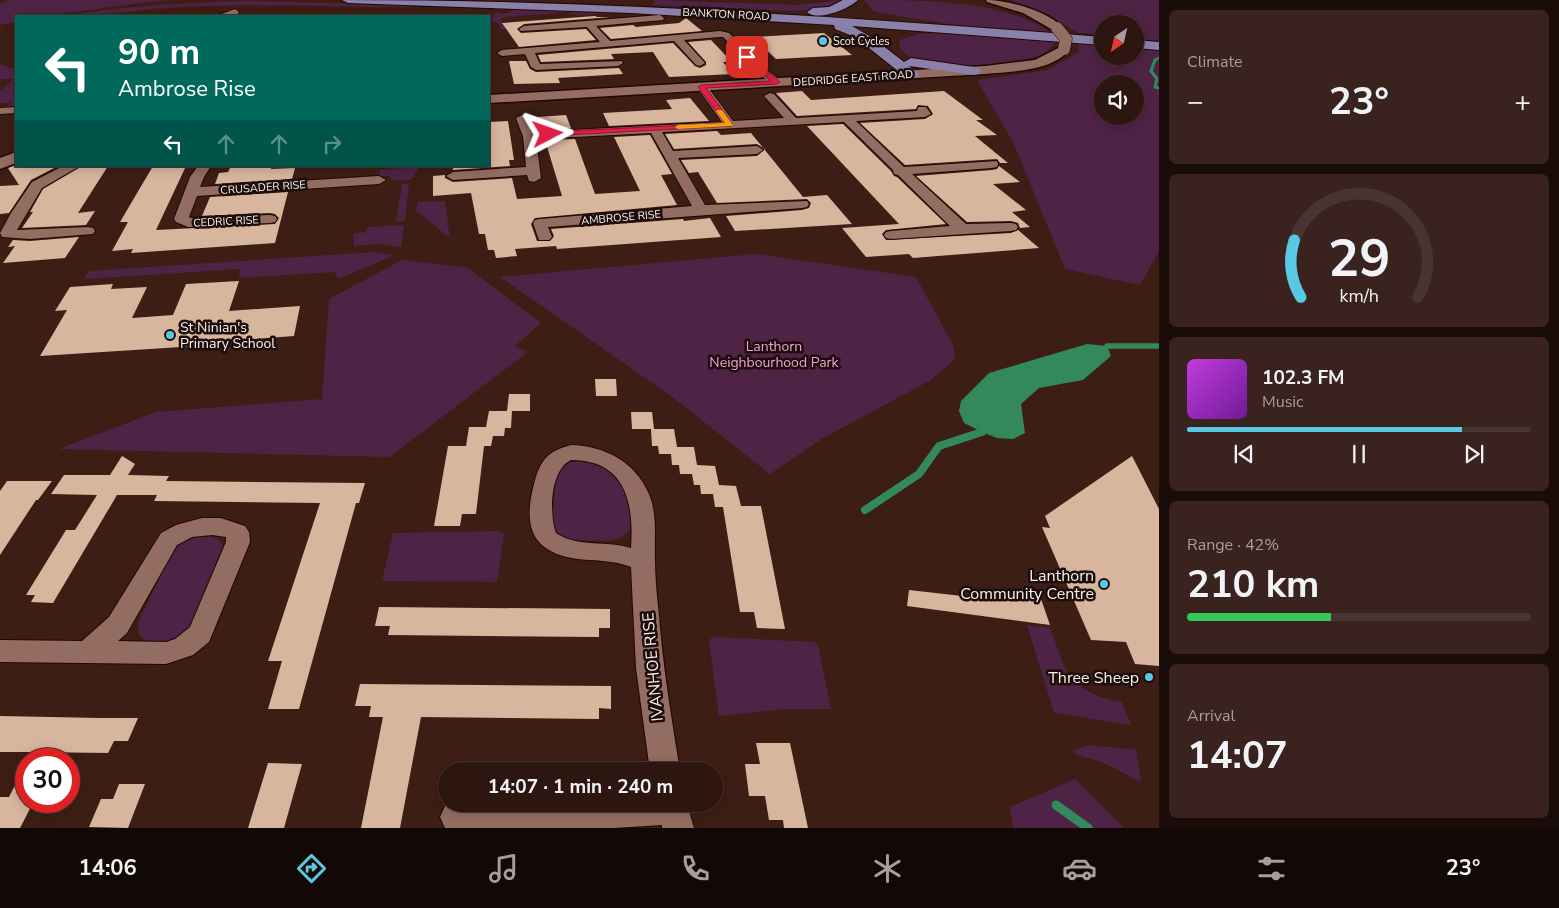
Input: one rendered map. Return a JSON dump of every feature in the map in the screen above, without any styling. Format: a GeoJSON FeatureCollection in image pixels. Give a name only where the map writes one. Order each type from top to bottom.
{"type":"FeatureCollection","features":[{"type":"Feature","properties":{"kind":"main road","name":"BANKTON ROAD"},"geometry":{"type":"LineString","coordinates":[[348,0],[535,5],[737,15],[1094,40]]}},
{"type":"Feature","properties":{"kind":"main road"},"geometry":{"type":"LineString","coordinates":[[717,14],[820,12],[840,8],[853,0],[862,10],[876,16],[1001,33]]}},
{"type":"Feature","properties":{"kind":"main road"},"geometry":{"type":"LineString","coordinates":[[737,15],[814,22],[844,27],[871,42],[902,68],[916,70],[938,68],[974,70]]}},
{"type":"Feature","properties":{"kind":"main road"},"geometry":{"type":"LineString","coordinates":[[916,70],[892,50],[892,38],[912,32],[983,32]]}},
{"type":"Feature","properties":{"kind":"main road"},"geometry":{"type":"LineString","coordinates":[[1144,45],[1159,46]]}},
{"type":"Feature","properties":{"kind":"street"},"geometry":{"type":"LineString","coordinates":[[974,70],[1019,66],[1044,61],[1060,53],[1064,48],[1066,39],[1057,28],[1027,11],[991,0]]}},
{"type":"Feature","properties":{"kind":"street"},"geometry":{"type":"LineString","coordinates":[[224,15],[235,12]]}},
{"type":"Feature","properties":{"kind":"street"},"geometry":{"type":"LineString","coordinates":[[524,29],[660,18]]}},
{"type":"Feature","properties":{"kind":"street"},"geometry":{"type":"LineString","coordinates":[[590,24],[608,44]]}},
{"type":"Feature","properties":{"kind":"street"},"geometry":{"type":"LineString","coordinates":[[502,53],[676,37],[726,35],[758,68],[777,82]]}},
{"type":"Feature","properties":{"kind":"street"},"geometry":{"type":"LineString","coordinates":[[676,37],[700,63]]}},
{"type":"Feature","properties":{"kind":"street"},"geometry":{"type":"LineString","coordinates":[[529,51],[536,67]]}},
{"type":"Feature","properties":{"kind":"street"},"geometry":{"type":"LineString","coordinates":[[523,68],[618,63]]}},
{"type":"Feature","properties":{"kind":"street","name":"DEDRIDGE EAST ROAD"},"geometry":{"type":"LineString","coordinates":[[490,99],[777,82],[916,70]]}},
{"type":"Feature","properties":{"kind":"street"},"geometry":{"type":"LineString","coordinates":[[702,87],[730,125]]}},
{"type":"Feature","properties":{"kind":"street"},"geometry":{"type":"LineString","coordinates":[[770,96],[793,122]]}},
{"type":"Feature","properties":{"kind":"street"},"geometry":{"type":"LineString","coordinates":[[0,111],[15,110]]}},
{"type":"Feature","properties":{"kind":"street"},"geometry":{"type":"LineString","coordinates":[[529,136],[925,114],[922,110]]}},
{"type":"Feature","properties":{"kind":"street"},"geometry":{"type":"LineString","coordinates":[[452,176],[534,175],[529,136],[522,118]]}},
{"type":"Feature","properties":{"kind":"street"},"geometry":{"type":"LineString","coordinates":[[847,119],[899,171],[962,229]]}},
{"type":"Feature","properties":{"kind":"street"},"geometry":{"type":"LineString","coordinates":[[654,128],[701,210]]}},
{"type":"Feature","properties":{"kind":"street"},"geometry":{"type":"LineString","coordinates":[[670,155],[757,150]]}},
{"type":"Feature","properties":{"kind":"street"},"geometry":{"type":"LineString","coordinates":[[0,164],[15,157]]}},
{"type":"Feature","properties":{"kind":"street"},"geometry":{"type":"LineString","coordinates":[[899,171],[992,164]]}},
{"type":"Feature","properties":{"kind":"street"},"geometry":{"type":"LineString","coordinates":[[4,235],[37,186],[72,167]]}},
{"type":"Feature","properties":{"kind":"street","name":"CEDRIC RISE"},"geometry":{"type":"LineString","coordinates":[[204,167],[181,220],[188,223],[270,219]]}},
{"type":"Feature","properties":{"kind":"street"},"geometry":{"type":"LineString","coordinates":[[334,183],[338,167]]}},
{"type":"Feature","properties":{"kind":"street","name":"CRUSADER RISE"},"geometry":{"type":"LineString","coordinates":[[192,192],[379,180]]}},
{"type":"Feature","properties":{"kind":"street","name":"AMBROSE RISE"},"geometry":{"type":"LineString","coordinates":[[540,223],[802,204]]}},
{"type":"Feature","properties":{"kind":"street"},"geometry":{"type":"LineString","coordinates":[[891,235],[1012,227]]}},
{"type":"Feature","properties":{"kind":"street"},"geometry":{"type":"LineString","coordinates":[[4,235],[88,231]]}},
{"type":"Feature","properties":{"kind":"street","name":"IVANHOE RISE"},"geometry":{"type":"LineString","coordinates":[[643,562],[619,553],[557,545],[546,537],[541,521],[543,490],[548,471],[555,460],[566,453],[584,453],[603,457],[620,468],[634,483],[643,509],[645,537],[643,562],[658,738],[663,762]]}},
{"type":"Feature","properties":{"kind":"street"},"geometry":{"type":"LineString","coordinates":[[0,651],[87,652],[166,652],[184,647],[200,634],[238,542],[237,532],[230,527],[193,527],[177,532],[169,539],[118,625],[87,652]]}},
{"type":"Feature","properties":{"kind":"street"},"geometry":{"type":"LineString","coordinates":[[456,817],[499,824],[674,814]]}},
{"type":"Feature","properties":{"kind":"green space"},"geometry":{"type":"Polygon","coordinates":[[[12,0],[171,0],[55,14],[15,15],[15,22],[0,25],[0,3],[12,0]]]}},
{"type":"Feature","properties":{"kind":"green space"},"geometry":{"type":"Polygon","coordinates":[[[655,0],[797,5],[844,0],[831,8],[791,11],[652,5],[655,0]]]}},
{"type":"Feature","properties":{"kind":"green space"},"geometry":{"type":"Polygon","coordinates":[[[864,0],[964,4],[1013,15],[1035,23],[1053,35],[962,26],[873,11],[864,0]]]}},
{"type":"Feature","properties":{"kind":"green space"},"geometry":{"type":"Polygon","coordinates":[[[1159,0],[1159,42],[1144,39],[1144,15],[1094,15],[1094,34],[1078,33],[1048,14],[1011,1],[1159,0]]]}},
{"type":"Feature","properties":{"kind":"green space"},"geometry":{"type":"Polygon","coordinates":[[[248,1],[416,5],[409,7],[209,6],[72,15],[134,7],[248,1]]]}},
{"type":"Feature","properties":{"kind":"green space"},"geometry":{"type":"Polygon","coordinates":[[[510,6],[619,11],[623,13],[576,15],[568,12],[504,17],[500,19],[506,28],[502,30],[498,23],[492,20],[495,12],[505,14],[512,11],[510,6]]]}},
{"type":"Feature","properties":{"kind":"green space"},"geometry":{"type":"Polygon","coordinates":[[[965,33],[1055,41],[1046,52],[1029,58],[986,65],[961,66],[917,60],[904,52],[899,40],[918,34],[965,33]]]}},
{"type":"Feature","properties":{"kind":"green space"},"geometry":{"type":"Polygon","coordinates":[[[1078,43],[1094,44],[1094,65],[1144,65],[1144,48],[1159,49],[1159,251],[1140,285],[1065,269],[1014,144],[977,80],[1048,70],[1079,52],[1078,43]]]}},
{"type":"Feature","properties":{"kind":"green space"},"geometry":{"type":"Polygon","coordinates":[[[0,64],[11,68],[15,67],[15,108],[3,108],[12,103],[0,103],[0,91],[13,79],[0,79],[0,64]]]}},
{"type":"Feature","properties":{"kind":"green space"},"geometry":{"type":"Polygon","coordinates":[[[419,167],[411,180],[391,180],[390,176],[379,176],[380,170],[419,167]]]}},
{"type":"Feature","properties":{"kind":"green space"},"geometry":{"type":"Polygon","coordinates":[[[409,183],[405,221],[396,221],[402,184],[409,183]]]}},
{"type":"Feature","properties":{"kind":"green space"},"geometry":{"type":"Polygon","coordinates":[[[445,201],[450,238],[416,211],[418,202],[445,201]]]}},
{"type":"Feature","properties":{"kind":"green space"},"geometry":{"type":"Polygon","coordinates":[[[404,225],[401,247],[379,244],[354,246],[353,234],[366,232],[368,227],[404,225]]]}},
{"type":"Feature","properties":{"kind":"green space"},"geometry":{"type":"Polygon","coordinates":[[[375,252],[394,255],[339,279],[334,272],[239,278],[240,269],[84,279],[89,271],[375,252]]]}},
{"type":"Feature","properties":{"kind":"green space","name":"Lanthorn Neighbourhood Park"},"geometry":{"type":"Polygon","coordinates":[[[756,254],[916,277],[954,347],[955,359],[931,380],[823,438],[770,474],[671,396],[500,277],[756,254]]]}},
{"type":"Feature","properties":{"kind":"green space"},"geometry":{"type":"Polygon","coordinates":[[[402,260],[468,268],[541,323],[515,346],[528,352],[389,457],[59,449],[156,412],[322,399],[329,299],[402,260]]]}},
{"type":"Feature","properties":{"kind":"green space"},"geometry":{"type":"Polygon","coordinates":[[[575,461],[591,463],[608,469],[622,479],[629,494],[630,530],[622,537],[610,541],[568,540],[555,534],[552,527],[556,469],[563,464],[575,461]]]}},
{"type":"Feature","properties":{"kind":"green space"},"geometry":{"type":"Polygon","coordinates":[[[497,531],[504,534],[497,582],[382,581],[393,533],[497,531]]]}},
{"type":"Feature","properties":{"kind":"green space"},"geometry":{"type":"Polygon","coordinates":[[[207,536],[217,538],[223,545],[224,554],[207,595],[191,625],[181,635],[170,640],[151,642],[145,639],[139,635],[138,623],[172,552],[183,542],[196,537],[207,536]]]}},
{"type":"Feature","properties":{"kind":"green space"},"geometry":{"type":"Polygon","coordinates":[[[1027,625],[1050,628],[1067,672],[1075,682],[1093,694],[1122,702],[1131,725],[1054,713],[1027,625]]]}},
{"type":"Feature","properties":{"kind":"green space"},"geometry":{"type":"Polygon","coordinates":[[[713,637],[815,642],[818,645],[831,709],[787,709],[719,716],[709,640],[713,637]]]}},
{"type":"Feature","properties":{"kind":"green space"},"geometry":{"type":"Polygon","coordinates":[[[1089,745],[1136,750],[1141,782],[1102,762],[1077,755],[1073,750],[1089,745]]]}},
{"type":"Feature","properties":{"kind":"green space"},"geometry":{"type":"Polygon","coordinates":[[[1075,779],[1124,828],[1013,828],[1010,807],[1075,779]]]}},
{"type":"Feature","properties":{"kind":"shaded area"},"geometry":{"type":"Polygon","coordinates":[[[1087,344],[1107,346],[1111,356],[1083,380],[1039,388],[1021,404],[1025,433],[1013,439],[997,438],[964,423],[959,411],[961,401],[989,373],[1087,344]]]}},
{"type":"Feature","properties":{"kind":"building"},"geometry":{"type":"Polygon","coordinates":[[[595,16],[610,17],[524,24],[517,29],[521,33],[586,29],[596,40],[519,47],[502,23],[595,16]]]}},
{"type":"Feature","properties":{"kind":"building"},"geometry":{"type":"Polygon","coordinates":[[[686,18],[702,31],[611,39],[600,28],[679,23],[686,18]]]}},
{"type":"Feature","properties":{"kind":"building"},"geometry":{"type":"Polygon","coordinates":[[[824,33],[852,55],[776,59],[753,37],[824,33]]]}},
{"type":"Feature","properties":{"kind":"building"},"geometry":{"type":"Polygon","coordinates":[[[711,40],[732,62],[723,62],[734,74],[669,77],[653,52],[611,54],[614,59],[541,62],[538,55],[673,43],[695,66],[700,68],[706,65],[706,62],[688,42],[711,40]]]}},
{"type":"Feature","properties":{"kind":"building"},"geometry":{"type":"Polygon","coordinates":[[[509,61],[526,61],[530,69],[536,72],[619,68],[623,74],[558,78],[560,83],[514,84],[509,61]]]}},
{"type":"Feature","properties":{"kind":"building"},"geometry":{"type":"Polygon","coordinates":[[[802,91],[811,100],[944,91],[983,120],[976,120],[997,135],[975,136],[1008,163],[1000,163],[997,159],[905,165],[860,123],[925,119],[933,114],[928,106],[918,105],[916,109],[797,116],[776,93],[802,91]]]}},
{"type":"Feature","properties":{"kind":"building"},"geometry":{"type":"Polygon","coordinates":[[[690,98],[709,121],[609,126],[603,113],[672,109],[666,100],[690,98]]]}},
{"type":"Feature","properties":{"kind":"building"},"geometry":{"type":"Polygon","coordinates":[[[566,115],[571,128],[542,130],[538,117],[566,115]]]}},
{"type":"Feature","properties":{"kind":"building"},"geometry":{"type":"Polygon","coordinates":[[[508,121],[514,160],[509,160],[510,166],[453,170],[453,167],[490,167],[490,122],[508,121]]]}},
{"type":"Feature","properties":{"kind":"building"},"geometry":{"type":"Polygon","coordinates":[[[843,124],[894,176],[946,224],[886,230],[882,234],[886,240],[1011,233],[1018,230],[1039,248],[913,258],[909,254],[866,257],[842,228],[899,224],[807,126],[843,124]]]}},
{"type":"Feature","properties":{"kind":"building"},"geometry":{"type":"Polygon","coordinates":[[[717,131],[721,135],[751,133],[763,148],[757,144],[674,149],[665,134],[717,131]]]}},
{"type":"Feature","properties":{"kind":"building"},"geometry":{"type":"Polygon","coordinates":[[[650,135],[672,174],[661,175],[677,205],[535,218],[531,224],[537,241],[550,241],[554,236],[551,229],[710,218],[721,237],[557,249],[556,246],[515,249],[517,256],[496,258],[494,250],[488,250],[485,234],[479,234],[471,193],[433,196],[433,176],[445,175],[445,178],[453,182],[512,178],[517,199],[562,196],[545,140],[575,139],[595,194],[640,191],[614,137],[650,135]]]}},
{"type":"Feature","properties":{"kind":"building"},"geometry":{"type":"Polygon","coordinates":[[[764,150],[803,197],[827,195],[852,224],[735,231],[726,216],[802,210],[809,208],[811,203],[807,199],[717,203],[698,172],[689,173],[681,160],[757,156],[764,150]]]}},
{"type":"Feature","properties":{"kind":"building"},"geometry":{"type":"Polygon","coordinates":[[[13,166],[56,167],[31,180],[9,213],[0,214],[0,186],[19,185],[8,168],[13,166]]]}},
{"type":"Feature","properties":{"kind":"building"},"geometry":{"type":"Polygon","coordinates":[[[999,166],[1020,182],[993,184],[1026,210],[1012,212],[1030,227],[1020,228],[1018,223],[1011,221],[967,222],[916,176],[992,170],[997,169],[999,166]]]}},
{"type":"Feature","properties":{"kind":"building"},"geometry":{"type":"Polygon","coordinates":[[[80,167],[107,167],[78,213],[95,211],[86,225],[22,228],[33,212],[30,212],[43,189],[80,167]]]}},
{"type":"Feature","properties":{"kind":"building"},"geometry":{"type":"Polygon","coordinates":[[[152,167],[186,167],[156,230],[275,224],[279,218],[275,214],[270,213],[202,216],[210,197],[288,192],[275,243],[131,253],[133,249],[112,251],[128,222],[120,222],[152,167]]]}},
{"type":"Feature","properties":{"kind":"building"},"geometry":{"type":"Polygon","coordinates":[[[230,167],[295,168],[292,179],[215,184],[219,173],[228,172],[230,167]]]}},
{"type":"Feature","properties":{"kind":"building"},"geometry":{"type":"Polygon","coordinates":[[[79,237],[65,258],[3,263],[15,246],[8,247],[13,240],[30,241],[79,237]]]}},
{"type":"Feature","properties":{"kind":"building"},"geometry":{"type":"Polygon","coordinates":[[[239,281],[229,311],[300,306],[294,336],[229,341],[228,344],[40,356],[67,310],[55,311],[70,287],[113,284],[111,289],[147,287],[132,318],[173,315],[186,284],[239,281]]]}},
{"type":"Feature","properties":{"kind":"building"},"geometry":{"type":"Polygon","coordinates":[[[595,379],[616,379],[617,396],[596,396],[595,379]]]}},
{"type":"Feature","properties":{"kind":"building"},"geometry":{"type":"Polygon","coordinates":[[[509,394],[530,394],[530,411],[512,411],[511,428],[505,428],[504,436],[493,436],[491,446],[484,446],[476,514],[462,514],[460,526],[434,526],[448,446],[466,446],[469,427],[486,427],[489,411],[507,411],[509,394]]]}},
{"type":"Feature","properties":{"kind":"building"},"geometry":{"type":"Polygon","coordinates":[[[631,412],[652,412],[654,429],[674,429],[677,447],[694,447],[697,465],[715,466],[719,485],[736,486],[741,506],[761,506],[785,629],[757,628],[754,612],[740,612],[723,507],[715,507],[713,494],[701,494],[700,485],[694,485],[692,474],[680,474],[679,465],[672,465],[671,454],[659,454],[658,446],[652,446],[651,429],[632,429],[631,412]]]}},
{"type":"Feature","properties":{"kind":"building"},"geometry":{"type":"Polygon","coordinates":[[[122,456],[135,464],[128,475],[169,476],[166,481],[365,483],[359,503],[356,503],[299,709],[268,709],[282,661],[268,661],[320,503],[154,501],[157,495],[117,495],[53,603],[31,602],[35,595],[26,595],[66,530],[75,530],[97,495],[51,494],[64,475],[110,475],[122,456]]]}},
{"type":"Feature","properties":{"kind":"building","name":"Lanthorn Community Centre"},"geometry":{"type":"Polygon","coordinates":[[[1132,456],[1159,509],[1159,666],[1135,664],[1126,642],[1091,640],[1042,527],[1050,528],[1045,516],[1132,456]]]}},
{"type":"Feature","properties":{"kind":"building"},"geometry":{"type":"Polygon","coordinates":[[[7,481],[52,481],[38,500],[36,500],[0,555],[0,491],[7,481]]]}},
{"type":"Feature","properties":{"kind":"building"},"geometry":{"type":"Polygon","coordinates":[[[909,590],[971,597],[969,591],[1041,599],[1050,625],[907,606],[909,590]]]}},
{"type":"Feature","properties":{"kind":"building"},"geometry":{"type":"Polygon","coordinates":[[[379,607],[610,609],[610,628],[599,628],[599,637],[388,635],[390,626],[375,626],[379,607]]]}},
{"type":"Feature","properties":{"kind":"building"},"geometry":{"type":"Polygon","coordinates":[[[360,684],[611,686],[611,709],[599,708],[599,719],[421,717],[400,828],[361,828],[383,717],[369,717],[371,706],[355,706],[360,684]]]}},
{"type":"Feature","properties":{"kind":"building"},"geometry":{"type":"Polygon","coordinates":[[[0,716],[138,718],[128,741],[114,741],[108,753],[80,753],[80,748],[15,748],[15,752],[0,752],[0,716]]]}},
{"type":"Feature","properties":{"kind":"building"},"geometry":{"type":"Polygon","coordinates":[[[756,743],[790,743],[808,828],[784,828],[783,820],[769,820],[765,796],[749,796],[745,764],[760,764],[756,743]]]}},
{"type":"Feature","properties":{"kind":"building"},"geometry":{"type":"Polygon","coordinates":[[[268,763],[302,764],[284,828],[248,828],[268,763]]]}},
{"type":"Feature","properties":{"kind":"building"},"geometry":{"type":"Polygon","coordinates":[[[119,784],[145,784],[128,828],[89,827],[101,799],[113,799],[119,784]]]}},
{"type":"Feature","properties":{"kind":"building"},"geometry":{"type":"Polygon","coordinates":[[[15,785],[15,813],[28,813],[20,828],[0,828],[0,797],[9,797],[15,785]]]}},
{"type":"Feature","properties":{"kind":"waterway"},"geometry":{"type":"LineString","coordinates":[[1159,58],[1155,60],[1151,71],[1157,79],[1155,87],[1159,88]]}},
{"type":"Feature","properties":{"kind":"waterway"},"geometry":{"type":"LineString","coordinates":[[1107,346],[1159,346]]}},
{"type":"Feature","properties":{"kind":"waterway"},"geometry":{"type":"LineString","coordinates":[[865,510],[919,474],[939,446],[982,432]]}},
{"type":"Feature","properties":{"kind":"waterway"},"geometry":{"type":"LineString","coordinates":[[1056,805],[1088,828]]}},
{"type":"Feature","properties":{"kind":"slow traffic"},"geometry":{"type":"LineString","coordinates":[[678,127],[730,125],[720,111]]}},
{"type":"Feature","properties":{"kind":"place","name":"Scot Cycles"},"geometry":{"type":"Point","coordinates":[823,41]}},
{"type":"Feature","properties":{"kind":"place","name":"St Ninian's Primary School"},"geometry":{"type":"Point","coordinates":[170,335]}},
{"type":"Feature","properties":{"kind":"place","name":"Lanthorn Community Centre"},"geometry":{"type":"Point","coordinates":[1104,584]}},
{"type":"Feature","properties":{"kind":"place","name":"Three Sheep"},"geometry":{"type":"Point","coordinates":[1149,677]}},
{"type":"Feature","properties":{"kind":"route"},"geometry":{"type":"LineString","coordinates":[[548,134],[730,125],[702,87],[777,82],[747,57]]}}]}
